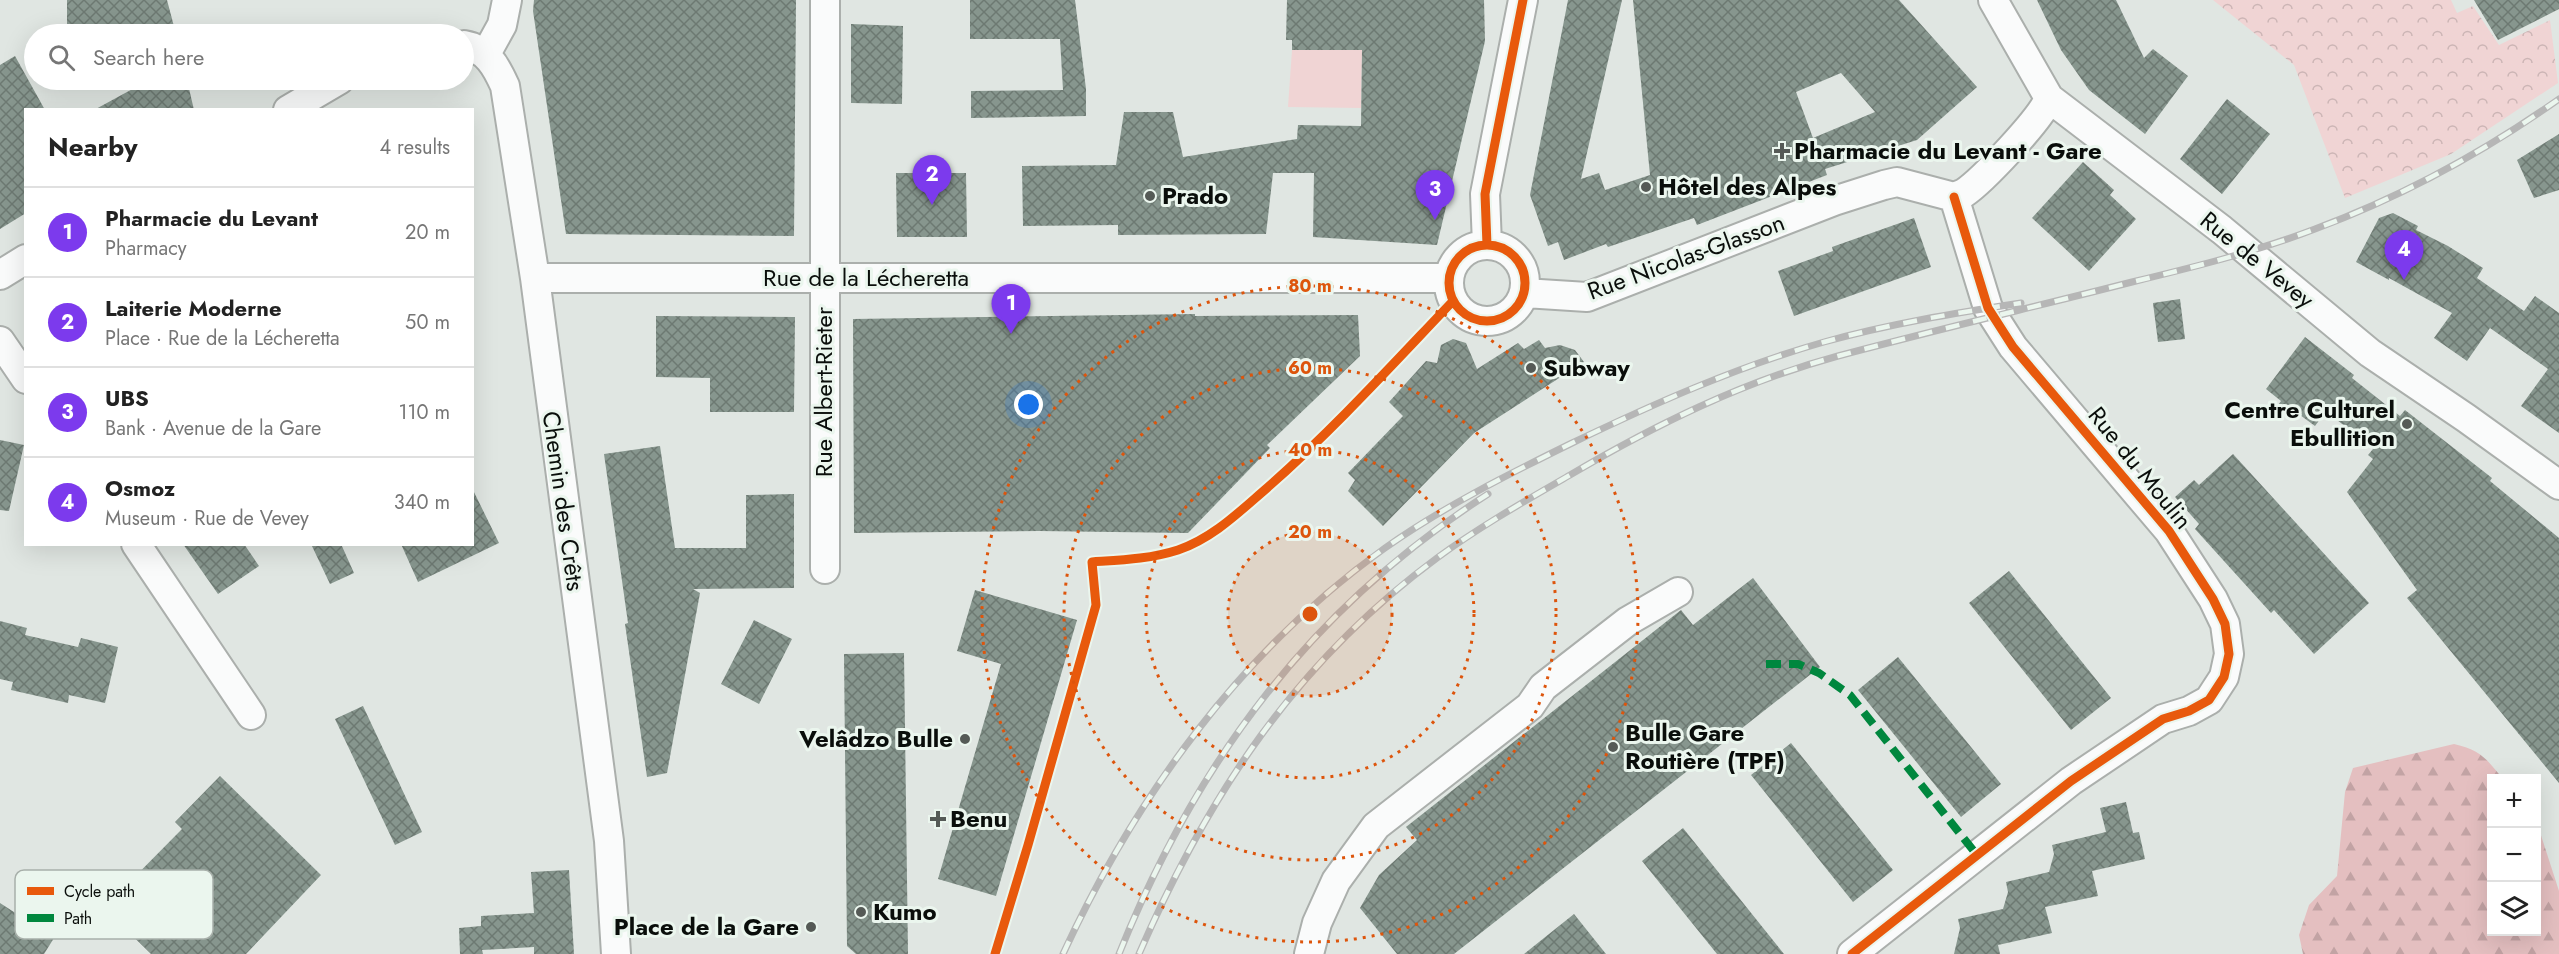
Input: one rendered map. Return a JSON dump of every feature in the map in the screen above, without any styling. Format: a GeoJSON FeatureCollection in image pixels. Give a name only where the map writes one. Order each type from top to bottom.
{"type":"FeatureCollection","features":[{"type":"Feature","properties":{"kind":"street"},"geometry":{"type":"LineString","coordinates":[[475,49],[502,25],[507,0]]}},
{"type":"Feature","properties":{"kind":"street","name":"Rue Albert-Rieter"},"geometry":{"type":"LineString","coordinates":[[825,0],[825,569]]}},
{"type":"Feature","properties":{"kind":"street"},"geometry":{"type":"LineString","coordinates":[[1487,244],[1485,194],[1523,0]]}},
{"type":"Feature","properties":{"kind":"street","name":"Rue de Vevey"},"geometry":{"type":"LineString","coordinates":[[1993,0],[2049,98],[2222,230],[2370,353],[2559,485]]}},
{"type":"Feature","properties":{"kind":"street","name":"Chemin des Crêts"},"geometry":{"type":"LineString","coordinates":[[475,49],[496,66],[505,86],[535,278],[609,841],[616,954]]}},
{"type":"Feature","properties":{"kind":"street"},"geometry":{"type":"LineString","coordinates":[[291,108],[322,90]]}},
{"type":"Feature","properties":{"kind":"street"},"geometry":{"type":"LineString","coordinates":[[1954,197],[1970,189],[2030,127],[2046,107],[2049,98]]}},
{"type":"Feature","properties":{"kind":"street","name":"Rue Nicolas-Glasson"},"geometry":{"type":"LineString","coordinates":[[1524,293],[1587,297],[1834,201],[1897,182],[1954,197]]}},
{"type":"Feature","properties":{"kind":"street","name":"Rue du Moulin"},"geometry":{"type":"LineString","coordinates":[[1852,954],[2071,780],[2163,719],[2189,711],[2209,700],[2224,677],[2229,654],[2225,624],[2213,599],[2169,531],[2013,347],[1993,318],[1954,197]]}},
{"type":"Feature","properties":{"kind":"street"},"geometry":{"type":"LineString","coordinates":[[1487,244],[1499,246],[1518,260],[1526,282],[1518,305],[1509,314],[1498,320],[1485,322],[1472,319],[1461,312],[1449,290],[1449,278],[1452,267],[1466,251],[1487,244]]}},
{"type":"Feature","properties":{"kind":"street"},"geometry":{"type":"LineString","coordinates":[[0,275],[24,260]]}},
{"type":"Feature","properties":{"kind":"street","name":"Rue de la Lécheretta"},"geometry":{"type":"LineString","coordinates":[[535,278],[1449,278]]}},
{"type":"Feature","properties":{"kind":"street"},"geometry":{"type":"LineString","coordinates":[[0,341],[24,376]]}},
{"type":"Feature","properties":{"kind":"street"},"geometry":{"type":"LineString","coordinates":[[137,546],[251,715]]}},
{"type":"Feature","properties":{"kind":"street"},"geometry":{"type":"LineString","coordinates":[[1309,954],[1317,923],[1336,881],[1376,826],[1530,706],[1544,687],[1628,621],[1678,592],[1643,632],[1627,645],[1556,699],[1530,706]]}},
{"type":"Feature","properties":{"kind":"green space"},"geometry":{"type":"Polygon","coordinates":[[[2213,0],[2451,0],[2457,13],[2473,6],[2499,45],[2550,20],[2558,83],[2451,154],[2345,198],[2294,65],[2213,0]]]}},
{"type":"Feature","properties":{"kind":"green space"},"geometry":{"type":"Polygon","coordinates":[[[1292,50],[1362,50],[1361,108],[1288,107],[1292,50]]]}},
{"type":"Feature","properties":{"kind":"green space"},"geometry":{"type":"Polygon","coordinates":[[[2454,744],[2482,756],[2499,774],[2487,774],[2487,936],[2541,936],[2541,835],[2559,891],[2559,954],[2303,954],[2299,935],[2309,905],[2337,876],[2345,792],[2353,768],[2454,744]]]}},
{"type":"Feature","properties":{"kind":"building"},"geometry":{"type":"Polygon","coordinates":[[[67,0],[167,0],[173,24],[67,24],[67,0]]]}},
{"type":"Feature","properties":{"kind":"building"},"geometry":{"type":"Polygon","coordinates":[[[534,0],[796,0],[794,236],[566,234],[533,11],[534,0]]]}},
{"type":"Feature","properties":{"kind":"building"},"geometry":{"type":"Polygon","coordinates":[[[970,0],[1075,0],[1086,89],[1086,116],[971,118],[971,91],[1063,90],[1060,39],[970,39],[970,0]]]}},
{"type":"Feature","properties":{"kind":"building"},"geometry":{"type":"Polygon","coordinates":[[[1287,0],[1484,0],[1485,41],[1437,245],[1313,237],[1314,173],[1273,173],[1266,234],[1118,235],[1118,225],[1023,226],[1022,166],[1116,165],[1124,112],[1173,112],[1183,157],[1297,139],[1298,125],[1361,126],[1362,50],[1292,50],[1292,40],[1286,40],[1287,0]]]}},
{"type":"Feature","properties":{"kind":"building"},"geometry":{"type":"Polygon","coordinates":[[[1568,0],[1622,0],[1581,179],[1599,173],[1605,190],[1650,175],[1633,0],[1899,0],[1977,87],[1917,140],[1825,169],[1827,175],[1697,225],[1694,218],[1608,247],[1606,244],[1564,260],[1558,242],[1548,246],[1530,195],[1568,0]],[[1841,73],[1796,92],[1813,138],[1875,112],[1841,73]]]}},
{"type":"Feature","properties":{"kind":"building"},"geometry":{"type":"Polygon","coordinates":[[[2037,0],[2116,0],[2144,58],[2153,49],[2188,76],[2145,134],[2089,90],[2061,50],[2037,0]]]}},
{"type":"Feature","properties":{"kind":"building"},"geometry":{"type":"Polygon","coordinates":[[[2474,0],[2559,0],[2559,9],[2498,40],[2474,0]]]}},
{"type":"Feature","properties":{"kind":"building"},"geometry":{"type":"Polygon","coordinates":[[[851,24],[903,26],[902,104],[851,103],[851,24]]]}},
{"type":"Feature","properties":{"kind":"building"},"geometry":{"type":"Polygon","coordinates":[[[15,56],[24,72],[24,90],[34,90],[44,108],[24,108],[24,214],[0,229],[0,65],[15,56]]]}},
{"type":"Feature","properties":{"kind":"building"},"geometry":{"type":"Polygon","coordinates":[[[131,90],[189,90],[194,108],[98,108],[131,90]]]}},
{"type":"Feature","properties":{"kind":"building"},"geometry":{"type":"Polygon","coordinates":[[[2227,99],[2270,134],[2222,194],[2180,159],[2227,99]]]}},
{"type":"Feature","properties":{"kind":"building"},"geometry":{"type":"Polygon","coordinates":[[[2559,134],[2559,190],[2534,198],[2517,160],[2559,134]]]}},
{"type":"Feature","properties":{"kind":"building"},"geometry":{"type":"Polygon","coordinates":[[[2083,162],[2114,190],[2110,195],[2136,219],[2089,271],[2032,218],[2083,162]]]}},
{"type":"Feature","properties":{"kind":"building"},"geometry":{"type":"Polygon","coordinates":[[[896,173],[966,173],[967,237],[897,237],[896,173]]]}},
{"type":"Feature","properties":{"kind":"building"},"geometry":{"type":"Polygon","coordinates":[[[2393,213],[2418,226],[2416,230],[2448,246],[2483,268],[2477,278],[2524,311],[2535,296],[2559,313],[2559,433],[2521,406],[2548,369],[2490,328],[2467,361],[2434,338],[2452,313],[2356,262],[2379,218],[2393,213]]]}},
{"type":"Feature","properties":{"kind":"building"},"geometry":{"type":"Polygon","coordinates":[[[1914,218],[1931,267],[1794,316],[1778,271],[1833,251],[1832,247],[1914,218]]]}},
{"type":"Feature","properties":{"kind":"building"},"geometry":{"type":"Polygon","coordinates":[[[2180,299],[2185,339],[2158,342],[2153,303],[2180,299]]]}},
{"type":"Feature","properties":{"kind":"building"},"geometry":{"type":"Polygon","coordinates":[[[1195,314],[1195,316],[1358,315],[1360,356],[1267,445],[1270,448],[1188,533],[1039,531],[854,533],[853,319],[1195,314]]]}},
{"type":"Feature","properties":{"kind":"building"},"geometry":{"type":"Polygon","coordinates":[[[656,316],[795,317],[794,412],[710,412],[710,378],[656,377],[656,316]]]}},
{"type":"Feature","properties":{"kind":"building"},"geometry":{"type":"Polygon","coordinates":[[[2305,337],[2354,375],[2352,378],[2400,416],[2405,410],[2492,478],[2490,481],[2559,538],[2559,783],[2407,598],[2417,590],[2347,492],[2373,459],[2368,455],[2373,449],[2326,411],[2315,426],[2300,415],[2296,419],[2278,405],[2281,401],[2266,389],[2305,337]]]}},
{"type":"Feature","properties":{"kind":"building"},"geometry":{"type":"Polygon","coordinates":[[[1453,339],[1466,343],[1477,369],[1518,343],[1524,349],[1539,340],[1545,348],[1560,345],[1575,350],[1584,362],[1474,433],[1383,526],[1348,491],[1355,480],[1348,473],[1403,416],[1389,402],[1426,361],[1437,363],[1441,345],[1453,339]]]}},
{"type":"Feature","properties":{"kind":"building"},"geometry":{"type":"Polygon","coordinates":[[[0,440],[24,445],[9,511],[0,510],[0,440]]]}},
{"type":"Feature","properties":{"kind":"building"},"geometry":{"type":"Polygon","coordinates":[[[660,446],[675,548],[746,548],[746,495],[794,494],[794,588],[693,589],[700,593],[667,773],[647,777],[604,454],[660,446]]]}},
{"type":"Feature","properties":{"kind":"building"},"geometry":{"type":"Polygon","coordinates":[[[2233,454],[2369,603],[2314,654],[2274,610],[2271,613],[2195,529],[2199,524],[2175,497],[2194,480],[2199,485],[2233,454]]]}},
{"type":"Feature","properties":{"kind":"building"},"geometry":{"type":"Polygon","coordinates":[[[474,492],[499,543],[418,582],[402,546],[474,546],[474,492]]]}},
{"type":"Feature","properties":{"kind":"building"},"geometry":{"type":"Polygon","coordinates":[[[184,546],[245,546],[259,566],[218,594],[184,546]]]}},
{"type":"Feature","properties":{"kind":"building"},"geometry":{"type":"Polygon","coordinates":[[[312,546],[342,546],[354,573],[330,584],[312,546]]]}},
{"type":"Feature","properties":{"kind":"building"},"geometry":{"type":"Polygon","coordinates":[[[2009,571],[2111,698],[2071,730],[1969,603],[2009,571]]]}},
{"type":"Feature","properties":{"kind":"building","name":"Bulle Gare Routière (TPF)"},"geometry":{"type":"Polygon","coordinates":[[[1753,578],[1820,667],[1454,954],[1397,954],[1360,908],[1379,875],[1417,840],[1406,827],[1681,610],[1693,625],[1753,578]]]}},
{"type":"Feature","properties":{"kind":"building"},"geometry":{"type":"Polygon","coordinates":[[[975,590],[1077,620],[996,896],[938,879],[1001,664],[957,651],[975,590]]]}},
{"type":"Feature","properties":{"kind":"building"},"geometry":{"type":"Polygon","coordinates":[[[754,620],[792,639],[759,704],[721,684],[754,620]]]}},
{"type":"Feature","properties":{"kind":"building"},"geometry":{"type":"Polygon","coordinates":[[[0,621],[27,628],[25,635],[78,647],[81,638],[118,647],[105,703],[69,695],[68,703],[11,690],[13,682],[0,679],[0,621]]]}},
{"type":"Feature","properties":{"kind":"building"},"geometry":{"type":"Polygon","coordinates":[[[904,653],[908,954],[856,954],[847,946],[844,654],[904,653]]]}},
{"type":"Feature","properties":{"kind":"building"},"geometry":{"type":"Polygon","coordinates":[[[1898,657],[2001,784],[1961,817],[1858,690],[1898,657]]]}},
{"type":"Feature","properties":{"kind":"building"},"geometry":{"type":"Polygon","coordinates":[[[363,706],[422,832],[395,845],[335,719],[363,706]]]}},
{"type":"Feature","properties":{"kind":"building"},"geometry":{"type":"Polygon","coordinates":[[[1791,743],[1893,870],[1853,902],[1751,775],[1791,743]]]}},
{"type":"Feature","properties":{"kind":"building"},"geometry":{"type":"Polygon","coordinates":[[[220,776],[321,875],[246,954],[151,954],[136,939],[213,939],[213,870],[142,870],[182,829],[175,822],[220,776]]]}},
{"type":"Feature","properties":{"kind":"building"},"geometry":{"type":"Polygon","coordinates":[[[2126,802],[2133,833],[2139,832],[2145,859],[2092,871],[2098,896],[2045,907],[2052,933],[1998,945],[2000,954],[1954,954],[1960,928],[1958,919],[2003,909],[2008,892],[2006,882],[2049,872],[2054,854],[2052,845],[2106,832],[2100,808],[2126,802]]]}},
{"type":"Feature","properties":{"kind":"building"},"geometry":{"type":"Polygon","coordinates":[[[1683,828],[1784,954],[1717,954],[1642,861],[1683,828]]]}},
{"type":"Feature","properties":{"kind":"building"},"geometry":{"type":"Polygon","coordinates":[[[569,870],[574,954],[534,954],[534,947],[482,950],[483,954],[460,954],[459,928],[481,926],[481,916],[534,913],[531,872],[569,870]]]}},
{"type":"Feature","properties":{"kind":"building"},"geometry":{"type":"Polygon","coordinates":[[[0,903],[15,913],[15,939],[53,939],[44,954],[0,954],[0,903]]]}},
{"type":"Feature","properties":{"kind":"building"},"geometry":{"type":"Polygon","coordinates":[[[1574,914],[1606,954],[1524,954],[1574,914]]]}},
{"type":"Feature","properties":{"kind":"railway"},"geometry":{"type":"LineString","coordinates":[[1139,954],[1166,896],[1226,786],[1261,735],[1299,687],[1341,641],[1387,598],[1437,558],[1502,515],[1667,422],[1768,379],[1874,346],[2178,271],[2270,245],[2347,216],[2410,188],[2472,155],[2559,99]]}},
{"type":"Feature","properties":{"kind":"railway"},"geometry":{"type":"LineString","coordinates":[[1063,954],[1124,838],[1159,783],[1198,730],[1285,632],[1333,588],[1407,533],[1476,492],[1546,456],[1695,387],[1759,363],[1824,342],[1873,330],[2021,303]]}},
{"type":"Feature","properties":{"kind":"railway"},"geometry":{"type":"LineString","coordinates":[[1119,954],[1150,883],[1185,816],[1224,753],[1267,694],[1314,638],[1367,586],[1425,538],[1488,494]]}},
{"type":"Feature","properties":{"kind":"marked path"},"geometry":{"type":"LineString","coordinates":[[1766,664],[1798,664],[1819,673],[1850,695],[1977,855]]}},
{"type":"Feature","properties":{"kind":"cycle path"},"geometry":{"type":"LineString","coordinates":[[1487,245],[1485,194],[1523,0]]}},
{"type":"Feature","properties":{"kind":"cycle path"},"geometry":{"type":"LineString","coordinates":[[1852,954],[2071,781],[2163,719],[2189,711],[2209,700],[2224,677],[2229,654],[2225,624],[2213,599],[2169,531],[2013,347],[1988,308],[1954,197]]}},
{"type":"Feature","properties":{"kind":"cycle path"},"geometry":{"type":"LineString","coordinates":[[1487,245],[1502,248],[1514,256],[1522,268],[1525,283],[1522,298],[1514,310],[1502,318],[1487,321],[1472,318],[1460,310],[1452,298],[1449,283],[1452,268],[1460,256],[1472,248],[1487,245]]}},
{"type":"Feature","properties":{"kind":"cycle path"},"geometry":{"type":"LineString","coordinates":[[995,954],[1096,605],[1092,562],[1135,559],[1178,550],[1203,539],[1225,524],[1315,443],[1453,301]]}},
{"type":"Feature","properties":{"kind":"place","name":"Pharmacie du Levant - Gare"},"geometry":{"type":"Point","coordinates":[1782,151]}},
{"type":"Feature","properties":{"kind":"place","name":"Hôtel des Alpes"},"geometry":{"type":"Point","coordinates":[1646,187]}},
{"type":"Feature","properties":{"kind":"place","name":"Prado"},"geometry":{"type":"Point","coordinates":[1150,196]}},
{"type":"Feature","properties":{"kind":"place","name":"Laiterie Moderne"},"geometry":{"type":"Point","coordinates":[932,205]}},
{"type":"Feature","properties":{"kind":"place","name":"UBS"},"geometry":{"type":"Point","coordinates":[1435,220]}},
{"type":"Feature","properties":{"kind":"place","name":"Osmoz"},"geometry":{"type":"Point","coordinates":[2404,280]}},
{"type":"Feature","properties":{"kind":"place","name":"Pharmacie du Levant"},"geometry":{"type":"Point","coordinates":[1011,334]}},
{"type":"Feature","properties":{"kind":"place","name":"Subway"},"geometry":{"type":"Point","coordinates":[1531,368]}},
{"type":"Feature","properties":{"kind":"place","name":"Centre Culturel Ebullition"},"geometry":{"type":"Point","coordinates":[2407,424]}},
{"type":"Feature","properties":{"kind":"place","name":"Velâdzo Bulle"},"geometry":{"type":"Point","coordinates":[965,739]}},
{"type":"Feature","properties":{"kind":"place","name":"Bulle Gare Routière (TPF)"},"geometry":{"type":"Point","coordinates":[1613,747]}},
{"type":"Feature","properties":{"kind":"place","name":"Benu"},"geometry":{"type":"Point","coordinates":[938,819]}},
{"type":"Feature","properties":{"kind":"place","name":"Kumo"},"geometry":{"type":"Point","coordinates":[861,912]}},
{"type":"Feature","properties":{"kind":"place","name":"Place de la Gare"},"geometry":{"type":"Point","coordinates":[811,927]}}]}
